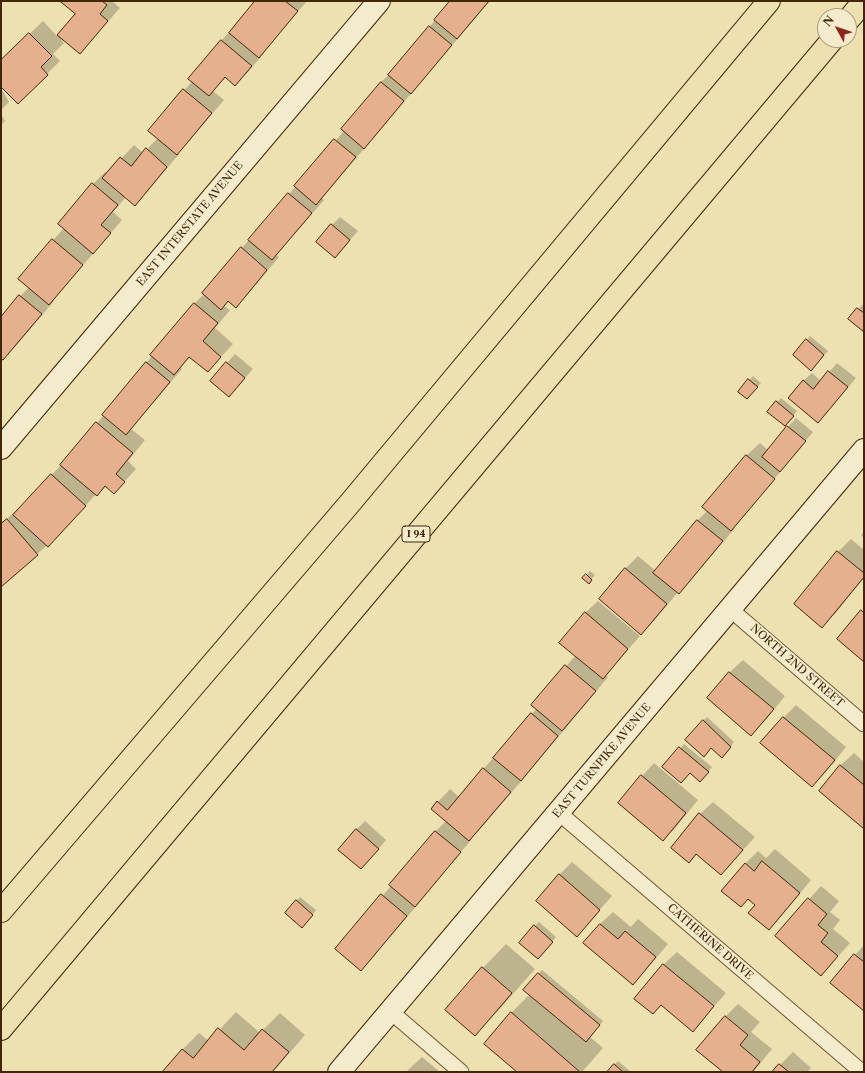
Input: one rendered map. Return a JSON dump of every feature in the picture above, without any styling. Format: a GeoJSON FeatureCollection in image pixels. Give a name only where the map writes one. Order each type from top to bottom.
{"type":"FeatureCollection","features":[{"type":"Feature","properties":{"kind":"highway"},"geometry":{"type":"LineString","coordinates":[[1,910],[350,503],[769,1]]}},
{"type":"Feature","properties":{"kind":"highway"},"geometry":{"type":"LineString","coordinates":[[857,9],[864,1]]}},
{"type":"Feature","properties":{"kind":"highway","name":"I 94"},"geometry":{"type":"LineString","coordinates":[[1,1029],[825,48]]}},
{"type":"Feature","properties":{"kind":"street","name":"EAST INTERSTATE AVENUE"},"geometry":{"type":"LineString","coordinates":[[1,448],[379,1]]}},
{"type":"Feature","properties":{"kind":"street","name":"EAST TURNPIKE AVENUE"},"geometry":{"type":"LineString","coordinates":[[340,1072],[864,450]]}},
{"type":"Feature","properties":{"kind":"street","name":"NORTH 2ND STREET"},"geometry":{"type":"LineString","coordinates":[[730,609],[864,724]]}},
{"type":"Feature","properties":{"kind":"street","name":"CATHERINE DRIVE"},"geometry":{"type":"LineString","coordinates":[[558,812],[862,1072]]}},
{"type":"Feature","properties":{"kind":"street"},"geometry":{"type":"LineString","coordinates":[[390,1011],[461,1072]]}},
{"type":"Feature","properties":{"kind":"building"},"geometry":{"type":"Polygon","coordinates":[[[60,1],[102,1],[107,5],[100,14],[108,21],[80,54],[57,35],[75,14],[60,1]]]}},
{"type":"Feature","properties":{"kind":"building"},"geometry":{"type":"Polygon","coordinates":[[[255,1],[285,1],[298,11],[259,58],[229,33],[255,1]]]}},
{"type":"Feature","properties":{"kind":"building"},"geometry":{"type":"Polygon","coordinates":[[[450,1],[489,1],[457,39],[434,20],[450,1]]]}},
{"type":"Feature","properties":{"kind":"building"},"geometry":{"type":"Polygon","coordinates":[[[429,26],[452,45],[411,94],[388,75],[429,26]]]}},
{"type":"Feature","properties":{"kind":"building"},"geometry":{"type":"Polygon","coordinates":[[[29,33],[52,56],[41,67],[48,75],[18,104],[1,87],[1,60],[29,33]]]}},
{"type":"Feature","properties":{"kind":"building"},"geometry":{"type":"Polygon","coordinates":[[[221,40],[252,66],[235,86],[225,77],[209,96],[188,79],[221,40]]]}},
{"type":"Feature","properties":{"kind":"building"},"geometry":{"type":"Polygon","coordinates":[[[381,82],[404,101],[364,149],[341,129],[381,82]]]}},
{"type":"Feature","properties":{"kind":"building"},"geometry":{"type":"Polygon","coordinates":[[[183,89],[212,113],[177,155],[148,131],[183,89]]]}},
{"type":"Feature","properties":{"kind":"building"},"geometry":{"type":"Polygon","coordinates":[[[334,139],[356,157],[316,205],[294,186],[334,139]]]}},
{"type":"Feature","properties":{"kind":"building"},"geometry":{"type":"Polygon","coordinates":[[[146,148],[167,167],[135,206],[102,178],[120,157],[131,166],[146,148]]]}},
{"type":"Feature","properties":{"kind":"building"},"geometry":{"type":"Polygon","coordinates":[[[92,183],[118,205],[101,225],[111,233],[93,254],[58,224],[92,183]]]}},
{"type":"Feature","properties":{"kind":"building"},"geometry":{"type":"Polygon","coordinates":[[[288,193],[312,213],[272,260],[248,240],[288,193]]]}},
{"type":"Feature","properties":{"kind":"building"},"geometry":{"type":"Polygon","coordinates":[[[331,224],[350,240],[335,258],[316,242],[331,224]]]}},
{"type":"Feature","properties":{"kind":"building"},"geometry":{"type":"Polygon","coordinates":[[[52,239],[83,265],[49,305],[18,279],[52,239]]]}},
{"type":"Feature","properties":{"kind":"building"},"geometry":{"type":"Polygon","coordinates":[[[241,247],[267,270],[236,308],[228,301],[221,310],[202,293],[241,247]]]}},
{"type":"Feature","properties":{"kind":"building"},"geometry":{"type":"Polygon","coordinates":[[[19,295],[42,314],[3,360],[1,359],[1,317],[19,295]]]}},
{"type":"Feature","properties":{"kind":"building"},"geometry":{"type":"Polygon","coordinates":[[[194,303],[218,323],[203,341],[221,357],[208,372],[189,357],[174,375],[150,355],[194,303]]]}},
{"type":"Feature","properties":{"kind":"building"},"geometry":{"type":"Polygon","coordinates":[[[857,308],[864,313],[864,332],[848,319],[857,308]]]}},
{"type":"Feature","properties":{"kind":"building"},"geometry":{"type":"Polygon","coordinates":[[[806,339],[824,355],[811,371],[793,355],[806,339]]]}},
{"type":"Feature","properties":{"kind":"building"},"geometry":{"type":"Polygon","coordinates":[[[146,362],[170,382],[126,435],[102,415],[146,362]]]}},
{"type":"Feature","properties":{"kind":"building"},"geometry":{"type":"Polygon","coordinates":[[[226,362],[245,378],[229,397],[210,381],[226,362]]]}},
{"type":"Feature","properties":{"kind":"building"},"geometry":{"type":"Polygon","coordinates":[[[828,371],[848,387],[818,423],[788,398],[803,380],[813,389],[828,371]]]}},
{"type":"Feature","properties":{"kind":"building"},"geometry":{"type":"Polygon","coordinates":[[[748,379],[758,387],[747,399],[738,392],[748,379]]]}},
{"type":"Feature","properties":{"kind":"building"},"geometry":{"type":"Polygon","coordinates":[[[776,401],[794,416],[785,426],[767,412],[776,401]]]}},
{"type":"Feature","properties":{"kind":"building"},"geometry":{"type":"Polygon","coordinates":[[[96,422],[133,453],[116,474],[125,482],[114,494],[105,486],[97,496],[60,465],[96,422]]]}},
{"type":"Feature","properties":{"kind":"building"},"geometry":{"type":"Polygon","coordinates":[[[787,426],[806,441],[780,472],[762,457],[787,426]]]}},
{"type":"Feature","properties":{"kind":"building"},"geometry":{"type":"Polygon","coordinates":[[[746,455],[775,479],[731,531],[702,507],[746,455]]]}},
{"type":"Feature","properties":{"kind":"building"},"geometry":{"type":"Polygon","coordinates":[[[51,474],[86,506],[48,547],[13,515],[51,474]]]}},
{"type":"Feature","properties":{"kind":"building"},"geometry":{"type":"Polygon","coordinates":[[[7,519],[38,555],[1,587],[1,524],[7,519]]]}},
{"type":"Feature","properties":{"kind":"building"},"geometry":{"type":"Polygon","coordinates":[[[697,520],[723,541],[679,594],[653,573],[697,520]]]}},
{"type":"Feature","properties":{"kind":"building"},"geometry":{"type":"Polygon","coordinates":[[[837,551],[864,573],[864,577],[822,628],[794,604],[837,551]]]}},
{"type":"Feature","properties":{"kind":"building"},"geometry":{"type":"Polygon","coordinates":[[[625,568],[667,604],[641,635],[599,599],[625,568]]]}},
{"type":"Feature","properties":{"kind":"building"},"geometry":{"type":"Polygon","coordinates":[[[586,574],[592,580],[589,584],[582,578],[586,574]]]}},
{"type":"Feature","properties":{"kind":"building"},"geometry":{"type":"Polygon","coordinates":[[[861,610],[864,613],[864,662],[837,639],[861,610]]]}},
{"type":"Feature","properties":{"kind":"building"},"geometry":{"type":"Polygon","coordinates":[[[585,612],[628,649],[603,679],[559,643],[585,612]]]}},
{"type":"Feature","properties":{"kind":"building"},"geometry":{"type":"Polygon","coordinates":[[[565,665],[596,691],[562,731],[531,705],[565,665]]]}},
{"type":"Feature","properties":{"kind":"building"},"geometry":{"type":"Polygon","coordinates":[[[729,672],[774,709],[751,736],[707,698],[729,672]]]}},
{"type":"Feature","properties":{"kind":"building"},"geometry":{"type":"Polygon","coordinates":[[[531,713],[558,736],[521,781],[493,758],[531,713]]]}},
{"type":"Feature","properties":{"kind":"building"},"geometry":{"type":"Polygon","coordinates":[[[783,717],[835,760],[812,787],[760,743],[783,717]]]}},
{"type":"Feature","properties":{"kind":"building"},"geometry":{"type":"Polygon","coordinates":[[[703,720],[731,747],[722,758],[711,748],[704,757],[685,740],[703,720]]]}},
{"type":"Feature","properties":{"kind":"building"},"geometry":{"type":"Polygon","coordinates":[[[679,747],[709,772],[700,782],[690,773],[681,783],[662,767],[679,747]]]}},
{"type":"Feature","properties":{"kind":"building"},"geometry":{"type":"Polygon","coordinates":[[[840,765],[864,785],[864,829],[819,791],[840,765]]]}},
{"type":"Feature","properties":{"kind":"building"},"geometry":{"type":"Polygon","coordinates":[[[483,768],[511,792],[469,841],[431,809],[437,801],[447,810],[483,768]]]}},
{"type":"Feature","properties":{"kind":"building"},"geometry":{"type":"Polygon","coordinates":[[[641,775],[686,813],[663,841],[618,803],[641,775]]]}},
{"type":"Feature","properties":{"kind":"building"},"geometry":{"type":"Polygon","coordinates":[[[699,813],[743,850],[721,875],[696,854],[689,863],[671,848],[699,813]]]}},
{"type":"Feature","properties":{"kind":"building"},"geometry":{"type":"Polygon","coordinates":[[[356,829],[379,849],[361,869],[338,850],[356,829]]]}},
{"type":"Feature","properties":{"kind":"building"},"geometry":{"type":"Polygon","coordinates":[[[435,831],[461,852],[415,907],[389,885],[435,831]]]}},
{"type":"Feature","properties":{"kind":"building"},"geometry":{"type":"Polygon","coordinates":[[[762,861],[800,893],[769,930],[748,913],[755,905],[748,899],[741,907],[721,891],[745,863],[754,871],[762,861]]]}},
{"type":"Feature","properties":{"kind":"building"},"geometry":{"type":"Polygon","coordinates":[[[559,874],[600,910],[577,937],[536,901],[559,874]]]}},
{"type":"Feature","properties":{"kind":"building"},"geometry":{"type":"Polygon","coordinates":[[[381,894],[407,916],[361,971],[335,949],[381,894]]]}},
{"type":"Feature","properties":{"kind":"building"},"geometry":{"type":"Polygon","coordinates":[[[808,898],[827,914],[818,925],[828,933],[821,942],[838,956],[821,976],[775,936],[808,898]]]}},
{"type":"Feature","properties":{"kind":"building"},"geometry":{"type":"Polygon","coordinates":[[[296,900],[313,915],[302,928],[285,913],[296,900]]]}},
{"type":"Feature","properties":{"kind":"building"},"geometry":{"type":"Polygon","coordinates":[[[600,924],[618,939],[625,931],[656,957],[633,985],[583,943],[600,924]]]}},
{"type":"Feature","properties":{"kind":"building"},"geometry":{"type":"Polygon","coordinates":[[[534,925],[553,942],[538,959],[519,943],[534,925]]]}},
{"type":"Feature","properties":{"kind":"building"},"geometry":{"type":"Polygon","coordinates":[[[854,954],[864,962],[864,1011],[830,983],[854,954]]]}},
{"type":"Feature","properties":{"kind":"building"},"geometry":{"type":"Polygon","coordinates":[[[663,964],[714,1006],[693,1032],[661,1005],[653,1014],[634,999],[663,964]]]}},
{"type":"Feature","properties":{"kind":"building"},"geometry":{"type":"Polygon","coordinates":[[[482,967],[512,993],[475,1036],[445,1010],[482,967]]]}},
{"type":"Feature","properties":{"kind":"building"},"geometry":{"type":"Polygon","coordinates":[[[538,973],[600,1025],[586,1042],[523,990],[538,973]]]}},
{"type":"Feature","properties":{"kind":"building"},"geometry":{"type":"Polygon","coordinates":[[[511,1012],[580,1072],[517,1072],[484,1044],[511,1012]]]}},
{"type":"Feature","properties":{"kind":"building"},"geometry":{"type":"Polygon","coordinates":[[[725,1016],[748,1035],[740,1045],[760,1062],[752,1072],[723,1072],[696,1050],[725,1016]]]}},
{"type":"Feature","properties":{"kind":"building"},"geometry":{"type":"Polygon","coordinates":[[[218,1028],[244,1050],[262,1029],[289,1052],[272,1072],[162,1072],[182,1049],[193,1058],[218,1028]]]}},
{"type":"Feature","properties":{"kind":"building"},"geometry":{"type":"Polygon","coordinates":[[[614,1064],[623,1072],[607,1072],[614,1064]]]}},
{"type":"Feature","properties":{"kind":"building"},"geometry":{"type":"Polygon","coordinates":[[[779,1064],[789,1072],[772,1072],[779,1064]]]}}]}
